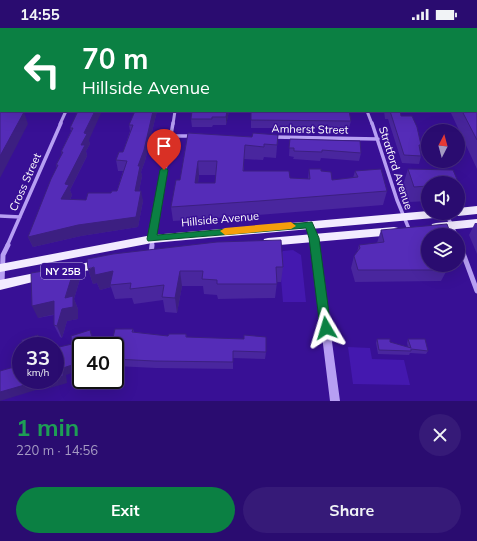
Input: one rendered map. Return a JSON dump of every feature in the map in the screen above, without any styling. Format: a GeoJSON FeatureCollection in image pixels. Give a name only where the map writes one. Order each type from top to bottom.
{"type":"FeatureCollection","features":[{"type":"Feature","properties":{"kind":"main road"},"geometry":{"type":"LineString","coordinates":[[465,211],[477,210]]}},
{"type":"Feature","properties":{"kind":"main road","name":"Hillside Avenue"},"geometry":{"type":"LineString","coordinates":[[1,268],[152,239],[421,215]]}},
{"type":"Feature","properties":{"kind":"main road"},"geometry":{"type":"LineString","coordinates":[[461,228],[477,223]]}},
{"type":"Feature","properties":{"kind":"main road"},"geometry":{"type":"LineString","coordinates":[[255,244],[421,229]]}},
{"type":"Feature","properties":{"kind":"main road"},"geometry":{"type":"LineString","coordinates":[[147,255],[164,253]]}},
{"type":"Feature","properties":{"kind":"main road","name":"NY 25B"},"geometry":{"type":"LineString","coordinates":[[1,285],[110,262]]}},
{"type":"Feature","properties":{"kind":"street","name":"Cross Street"},"geometry":{"type":"LineString","coordinates":[[1,285],[3,255],[66,112]]}},
{"type":"Feature","properties":{"kind":"street"},"geometry":{"type":"LineString","coordinates":[[147,255],[152,239],[175,112]]}},
{"type":"Feature","properties":{"kind":"street","name":"Stratford Avenue"},"geometry":{"type":"LineString","coordinates":[[367,112],[378,139],[396,202],[402,216],[416,229]]}},
{"type":"Feature","properties":{"kind":"street"},"geometry":{"type":"LineString","coordinates":[[170,136],[198,136]]}},
{"type":"Feature","properties":{"kind":"street","name":"Amherst Street"},"geometry":{"type":"LineString","coordinates":[[270,137],[378,139]]}},
{"type":"Feature","properties":{"kind":"street"},"geometry":{"type":"LineString","coordinates":[[0,216],[20,217]]}},
{"type":"Feature","properties":{"kind":"street"},"geometry":{"type":"LineString","coordinates":[[309,224],[314,238],[335,401]]}},
{"type":"Feature","properties":{"kind":"street"},"geometry":{"type":"LineString","coordinates":[[465,259],[477,291]]}},
{"type":"Feature","properties":{"kind":"shaded area"},"geometry":{"type":"Polygon","coordinates":[[[293,250],[301,255],[306,302],[283,302],[279,255],[283,251],[293,250]]]}},
{"type":"Feature","properties":{"kind":"shaded area"},"geometry":{"type":"Polygon","coordinates":[[[348,347],[370,348],[372,359],[404,360],[410,385],[353,384],[348,347]]]}},
{"type":"Feature","properties":{"kind":"building"},"geometry":{"type":"Polygon","coordinates":[[[0,112],[24,112],[0,156],[0,112]]]}},
{"type":"Feature","properties":{"kind":"building"},"geometry":{"type":"Polygon","coordinates":[[[78,112],[94,112],[84,133],[87,134],[81,145],[85,145],[65,184],[69,185],[61,199],[86,200],[88,193],[111,193],[112,191],[117,191],[127,161],[116,160],[119,152],[123,152],[133,125],[129,125],[135,112],[153,112],[144,150],[138,166],[140,166],[135,191],[141,191],[136,217],[78,225],[28,237],[58,165],[56,165],[63,152],[61,152],[73,128],[70,128],[78,112]]]}},
{"type":"Feature","properties":{"kind":"building"},"geometry":{"type":"Polygon","coordinates":[[[192,112],[227,112],[226,117],[191,119],[192,112]]]}},
{"type":"Feature","properties":{"kind":"building"},"geometry":{"type":"Polygon","coordinates":[[[251,112],[349,112],[351,121],[251,120],[251,112]]]}},
{"type":"Feature","properties":{"kind":"building"},"geometry":{"type":"Polygon","coordinates":[[[390,112],[400,112],[401,116],[412,116],[417,127],[421,145],[419,145],[421,156],[404,155],[390,112]]]}},
{"type":"Feature","properties":{"kind":"building"},"geometry":{"type":"Polygon","coordinates":[[[463,112],[477,112],[477,140],[463,112]]]}},
{"type":"Feature","properties":{"kind":"building"},"geometry":{"type":"Polygon","coordinates":[[[188,133],[252,137],[253,133],[278,135],[277,145],[264,144],[264,147],[245,145],[243,171],[289,171],[290,178],[310,179],[309,169],[321,169],[321,171],[331,172],[332,180],[358,177],[355,171],[381,169],[387,191],[171,207],[176,180],[180,180],[188,133]],[[198,161],[195,183],[215,183],[217,161],[198,161]]]}},
{"type":"Feature","properties":{"kind":"building"},"geometry":{"type":"Polygon","coordinates":[[[290,139],[360,141],[361,153],[322,150],[322,152],[294,151],[294,148],[289,148],[290,139]]]}},
{"type":"Feature","properties":{"kind":"building"},"geometry":{"type":"Polygon","coordinates":[[[408,169],[453,170],[456,176],[421,176],[421,186],[414,187],[408,169]]]}},
{"type":"Feature","properties":{"kind":"building"},"geometry":{"type":"Polygon","coordinates":[[[447,224],[448,228],[421,228],[421,270],[358,270],[354,256],[360,248],[359,245],[384,242],[381,230],[447,224]]]}},
{"type":"Feature","properties":{"kind":"building"},"geometry":{"type":"Polygon","coordinates":[[[281,240],[283,267],[276,267],[277,284],[217,284],[217,280],[202,279],[203,271],[180,271],[175,298],[162,297],[164,285],[130,289],[131,283],[110,285],[113,271],[95,275],[94,267],[88,269],[87,259],[113,254],[217,242],[281,240]]]}},
{"type":"Feature","properties":{"kind":"building"},"geometry":{"type":"Polygon","coordinates":[[[75,266],[65,298],[73,296],[73,307],[62,309],[57,326],[54,325],[54,301],[32,306],[31,273],[75,266]]]}},
{"type":"Feature","properties":{"kind":"building"},"geometry":{"type":"Polygon","coordinates":[[[115,329],[133,329],[132,332],[168,336],[169,334],[186,334],[186,337],[244,339],[244,335],[266,337],[266,352],[233,351],[233,362],[124,359],[124,337],[113,337],[115,329]]]}},
{"type":"Feature","properties":{"kind":"building"},"geometry":{"type":"Polygon","coordinates":[[[90,330],[92,337],[72,337],[72,344],[71,336],[90,330]]]}},
{"type":"Feature","properties":{"kind":"building"},"geometry":{"type":"Polygon","coordinates":[[[377,339],[390,339],[390,342],[411,348],[408,339],[425,339],[428,351],[411,349],[411,351],[379,350],[377,339]]]}},
{"type":"Feature","properties":{"kind":"building"},"geometry":{"type":"Polygon","coordinates":[[[72,344],[72,365],[64,368],[64,346],[72,344]]]}},
{"type":"Feature","properties":{"kind":"building"},"geometry":{"type":"Polygon","coordinates":[[[12,368],[12,389],[0,392],[0,371],[12,368]]]}},
{"type":"Feature","properties":{"kind":"slow traffic"},"geometry":{"type":"LineString","coordinates":[[225,231],[291,226]]}},
{"type":"Feature","properties":{"kind":"route"},"geometry":{"type":"LineString","coordinates":[[164,170],[152,239],[309,224],[314,238],[326,328]]}}]}
